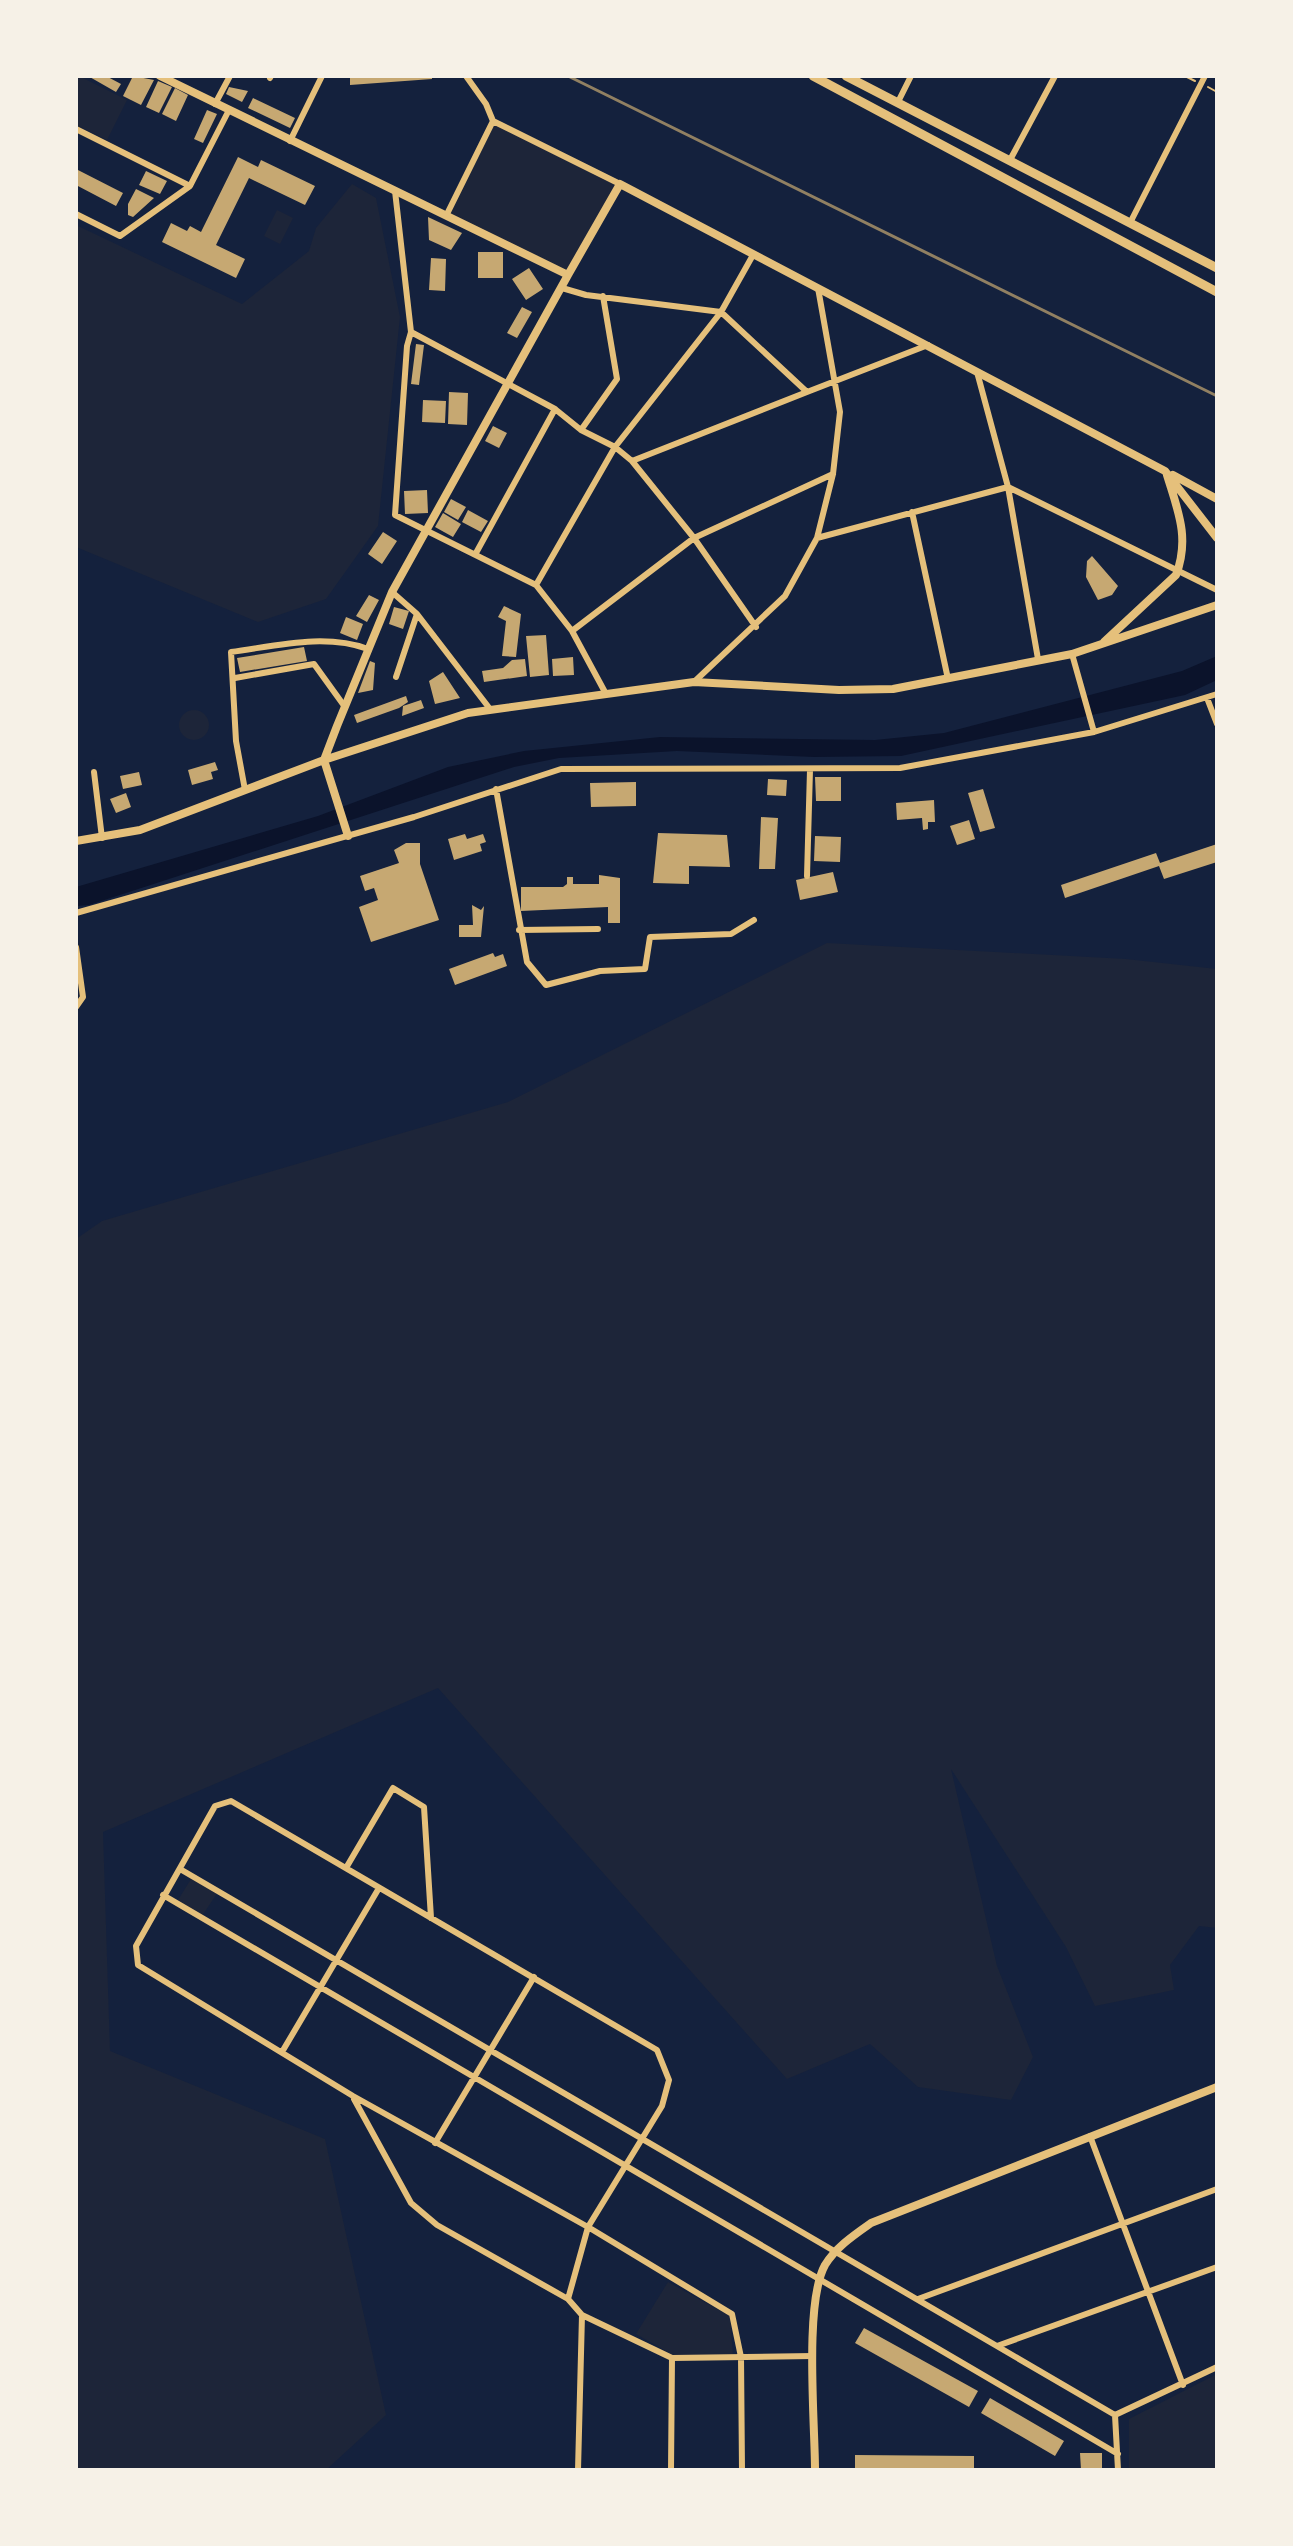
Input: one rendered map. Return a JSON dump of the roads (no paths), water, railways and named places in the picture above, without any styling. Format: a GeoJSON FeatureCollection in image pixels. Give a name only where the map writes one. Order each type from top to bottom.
{"type":"FeatureCollection","features":[{"type":"Feature","properties":{"kind":"main road"},"geometry":{"type":"LineString","coordinates":[[813,76],[1217,292]]}},
{"type":"Feature","properties":{"kind":"main road"},"geometry":{"type":"LineString","coordinates":[[846,76],[1217,268]]}},
{"type":"Feature","properties":{"kind":"street"},"geometry":{"type":"LineString","coordinates":[[160,76],[568,275]]}},
{"type":"Feature","properties":{"kind":"street"},"geometry":{"type":"LineString","coordinates":[[215,104],[230,76]]}},
{"type":"Feature","properties":{"kind":"street"},"geometry":{"type":"LineString","coordinates":[[290,141],[322,76]]}},
{"type":"Feature","properties":{"kind":"street"},"geometry":{"type":"LineString","coordinates":[[466,76],[486,104],[493,121],[930,344],[1217,499]]}},
{"type":"Feature","properties":{"kind":"street"},"geometry":{"type":"LineString","coordinates":[[898,102],[911,76]]}},
{"type":"Feature","properties":{"kind":"street"},"geometry":{"type":"LineString","coordinates":[[1010,160],[1055,76]]}},
{"type":"Feature","properties":{"kind":"street"},"geometry":{"type":"LineString","coordinates":[[1131,221],[1205,76]]}},
{"type":"Feature","properties":{"kind":"street"},"geometry":{"type":"LineString","coordinates":[[76,214],[120,236],[190,186],[229,110]]}},
{"type":"Feature","properties":{"kind":"street"},"geometry":{"type":"LineString","coordinates":[[446,216],[493,121]]}},
{"type":"Feature","properties":{"kind":"street"},"geometry":{"type":"LineString","coordinates":[[76,129],[190,186]]}},
{"type":"Feature","properties":{"kind":"street"},"geometry":{"type":"LineString","coordinates":[[348,836],[324,760],[368,649],[392,592],[425,529],[620,184]]}},
{"type":"Feature","properties":{"kind":"street"},"geometry":{"type":"LineString","coordinates":[[395,191],[411,332],[407,346],[395,515],[536,585],[572,631],[606,694]]}},
{"type":"Feature","properties":{"kind":"street"},"geometry":{"type":"LineString","coordinates":[[536,585],[615,447],[721,312],[753,255]]}},
{"type":"Feature","properties":{"kind":"street"},"geometry":{"type":"LineString","coordinates":[[562,288],[721,312],[807,392]]}},
{"type":"Feature","properties":{"kind":"street"},"geometry":{"type":"LineString","coordinates":[[694,682],[756,627],[785,596],[817,538],[833,474],[840,412],[818,288]]}},
{"type":"Feature","properties":{"kind":"street"},"geometry":{"type":"LineString","coordinates":[[581,430],[617,379],[603,296]]}},
{"type":"Feature","properties":{"kind":"street"},"geometry":{"type":"LineString","coordinates":[[411,332],[555,409],[581,430],[615,447],[632,461],[694,538],[756,627]]}},
{"type":"Feature","properties":{"kind":"street"},"geometry":{"type":"LineString","coordinates":[[632,461],[930,344]]}},
{"type":"Feature","properties":{"kind":"street"},"geometry":{"type":"LineString","coordinates":[[976,369],[1008,487],[1038,659]]}},
{"type":"Feature","properties":{"kind":"street"},"geometry":{"type":"LineString","coordinates":[[476,553],[555,409]]}},
{"type":"Feature","properties":{"kind":"street"},"geometry":{"type":"LineString","coordinates":[[1165,471],[1217,538]]}},
{"type":"Feature","properties":{"kind":"street"},"geometry":{"type":"LineString","coordinates":[[1102,645],[1178,572],[1184,528],[1165,471]]}},
{"type":"Feature","properties":{"kind":"street"},"geometry":{"type":"LineString","coordinates":[[572,631],[694,538],[833,474]]}},
{"type":"Feature","properties":{"kind":"street"},"geometry":{"type":"LineString","coordinates":[[817,538],[1008,487],[1217,590]]}},
{"type":"Feature","properties":{"kind":"street"},"geometry":{"type":"LineString","coordinates":[[912,512],[948,679]]}},
{"type":"Feature","properties":{"kind":"street"},"geometry":{"type":"LineString","coordinates":[[392,592],[417,614],[490,709]]}},
{"type":"Feature","properties":{"kind":"street"},"geometry":{"type":"LineString","coordinates":[[76,841],[140,830],[324,760],[468,713],[694,682],[872,690],[948,679],[1072,654],[1217,605]]}},
{"type":"Feature","properties":{"kind":"street"},"geometry":{"type":"LineString","coordinates":[[396,677],[417,614]]}},
{"type":"Feature","properties":{"kind":"street"},"geometry":{"type":"LineString","coordinates":[[245,790],[236,741],[235,678],[231,652],[319,641],[348,642],[368,649]]}},
{"type":"Feature","properties":{"kind":"street"},"geometry":{"type":"LineString","coordinates":[[1072,654],[1094,732]]}},
{"type":"Feature","properties":{"kind":"street"},"geometry":{"type":"LineString","coordinates":[[235,678],[314,664],[345,707]]}},
{"type":"Feature","properties":{"kind":"street"},"geometry":{"type":"LineString","coordinates":[[76,913],[348,836],[561,769],[673,766],[810,770],[900,768],[1094,732],[1217,694]]}},
{"type":"Feature","properties":{"kind":"street"},"geometry":{"type":"LineString","coordinates":[[1207,698],[1217,724]]}},
{"type":"Feature","properties":{"kind":"street"},"geometry":{"type":"LineString","coordinates":[[807,876],[810,770]]}},
{"type":"Feature","properties":{"kind":"street"},"geometry":{"type":"LineString","coordinates":[[94,772],[102,838]]}},
{"type":"Feature","properties":{"kind":"street"},"geometry":{"type":"LineString","coordinates":[[496,789],[527,962],[546,985],[600,971],[645,969],[650,937],[731,934],[754,920]]}},
{"type":"Feature","properties":{"kind":"street"},"geometry":{"type":"LineString","coordinates":[[519,930],[598,929]]}},
{"type":"Feature","properties":{"kind":"street"},"geometry":{"type":"LineString","coordinates":[[76,947],[83,997],[76,1007]]}},
{"type":"Feature","properties":{"kind":"street"},"geometry":{"type":"LineString","coordinates":[[346,1868],[393,1788],[424,1807],[431,1918]]}},
{"type":"Feature","properties":{"kind":"street"},"geometry":{"type":"LineString","coordinates":[[568,2299],[588,2227],[662,2106],[669,2080],[657,2050],[231,1801],[215,1806],[136,1946],[138,1965],[353,2096],[588,2227],[732,2314],[741,2357],[742,2470]]}},
{"type":"Feature","properties":{"kind":"street"},"geometry":{"type":"LineString","coordinates":[[180,1869],[1115,2415]]}},
{"type":"Feature","properties":{"kind":"street"},"geometry":{"type":"LineString","coordinates":[[282,2052],[379,1888]]}},
{"type":"Feature","properties":{"kind":"street"},"geometry":{"type":"LineString","coordinates":[[163,1895],[1118,2454]]}},
{"type":"Feature","properties":{"kind":"street"},"geometry":{"type":"LineString","coordinates":[[435,2143],[534,1977]]}},
{"type":"Feature","properties":{"kind":"street"},"geometry":{"type":"LineString","coordinates":[[815,2470],[814,2356],[819,2278],[836,2251],[871,2223],[1217,2087]]}},
{"type":"Feature","properties":{"kind":"street"},"geometry":{"type":"LineString","coordinates":[[353,2096],[411,2203],[437,2225],[568,2299],[582,2315],[672,2358],[814,2356]]}},
{"type":"Feature","properties":{"kind":"street"},"geometry":{"type":"LineString","coordinates":[[1090,2136],[1183,2385]]}},
{"type":"Feature","properties":{"kind":"street"},"geometry":{"type":"LineString","coordinates":[[918,2299],[1217,2189]]}},
{"type":"Feature","properties":{"kind":"street"},"geometry":{"type":"LineString","coordinates":[[997,2346],[1217,2267]]}},
{"type":"Feature","properties":{"kind":"street"},"geometry":{"type":"LineString","coordinates":[[578,2470],[582,2315]]}},
{"type":"Feature","properties":{"kind":"street"},"geometry":{"type":"LineString","coordinates":[[671,2470],[672,2358]]}},
{"type":"Feature","properties":{"kind":"street"},"geometry":{"type":"LineString","coordinates":[[1115,2415],[1217,2367]]}},
{"type":"Feature","properties":{"kind":"street"},"geometry":{"type":"LineString","coordinates":[[1115,2415],[1118,2470]]}},
{"type":"Feature","properties":{"kind":"railway"},"geometry":{"type":"LineString","coordinates":[[568,76],[1217,396]]}}]}
